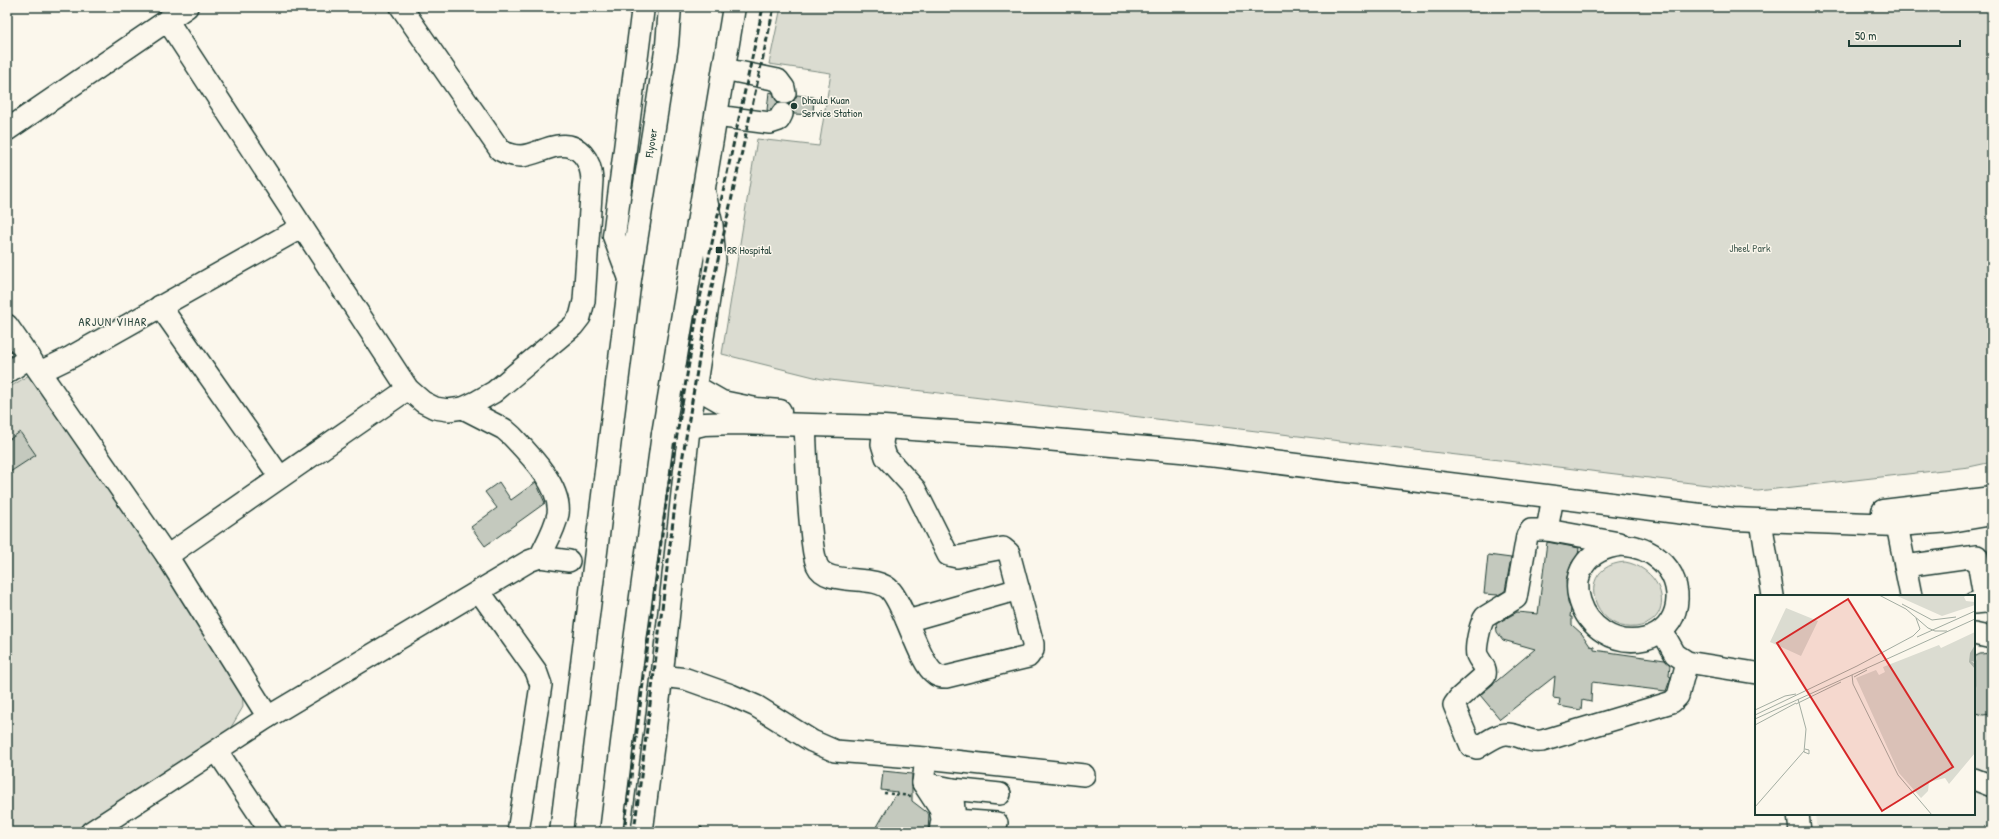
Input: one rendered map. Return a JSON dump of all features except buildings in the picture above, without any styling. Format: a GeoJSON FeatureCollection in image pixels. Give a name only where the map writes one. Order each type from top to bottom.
{"type":"FeatureCollection","features":[{"type":"Feature","properties":{"kind":"main road"},"geometry":{"type":"LineString","coordinates":[[630,279],[614,236],[643,7]]}},
{"type":"Feature","properties":{"kind":"main road","name":"Flyover"},"geometry":{"type":"LineString","coordinates":[[561,832],[630,279],[667,45],[670,7]]}},
{"type":"Feature","properties":{"kind":"main road"},"geometry":{"type":"LineString","coordinates":[[611,832],[632,662],[663,434],[734,7]]}},
{"type":"Feature","properties":{"kind":"main road"},"geometry":{"type":"LineString","coordinates":[[673,374],[737,414],[805,426],[884,427],[1000,435],[1192,452],[1553,497],[1761,521],[1897,525],[1951,521],[1992,514]]}},
{"type":"Feature","properties":{"kind":"main road"},"geometry":{"type":"LineString","coordinates":[[663,434],[689,429],[737,414],[800,413],[1186,444],[1771,512],[1867,512],[1904,510],[1992,498]]}},
{"type":"Feature","properties":{"kind":"street"},"geometry":{"type":"LineString","coordinates":[[7,130],[187,7]]}},
{"type":"Feature","properties":{"kind":"street"},"geometry":{"type":"LineString","coordinates":[[167,20],[408,389],[423,402],[435,408],[448,410],[463,408],[494,392],[551,346],[573,326],[580,317],[583,309],[585,293],[592,169],[584,154],[568,147],[558,145],[521,156],[509,155],[500,150],[401,7]]}},
{"type":"Feature","properties":{"kind":"street"},"geometry":{"type":"LineString","coordinates":[[724,69],[778,80],[784,88],[785,93]]}},
{"type":"Feature","properties":{"kind":"street"},"geometry":{"type":"LineString","coordinates":[[716,116],[770,123],[779,120],[782,114]]}},
{"type":"Feature","properties":{"kind":"street"},"geometry":{"type":"LineString","coordinates":[[642,832],[662,676],[689,429],[714,260],[712,225],[704,189]]}},
{"type":"Feature","properties":{"kind":"street"},"geometry":{"type":"LineString","coordinates":[[7,373],[35,365],[160,306],[302,227]]}},
{"type":"Feature","properties":{"kind":"street"},"geometry":{"type":"LineString","coordinates":[[160,306],[280,477]]}},
{"type":"Feature","properties":{"kind":"street"},"geometry":{"type":"LineString","coordinates":[[7,325],[167,556],[268,717]]}},
{"type":"Feature","properties":{"kind":"street"},"geometry":{"type":"LineString","coordinates":[[167,556],[408,389]]}},
{"type":"Feature","properties":{"kind":"street"},"geometry":{"type":"LineString","coordinates":[[463,408],[504,429],[512,436],[551,483],[558,505],[558,515],[540,557]]}},
{"type":"Feature","properties":{"kind":"street"},"geometry":{"type":"LineString","coordinates":[[805,426],[812,545],[818,566],[823,572],[832,576],[874,582],[887,587],[896,598],[929,669],[940,677],[946,677],[1028,656],[1033,650],[1033,644],[1010,557],[1006,549],[1003,548],[957,558],[948,555],[915,489],[886,457],[882,444],[884,427]]}},
{"type":"Feature","properties":{"kind":"street"},"geometry":{"type":"LineString","coordinates":[[1547,530],[1553,497]]}},
{"type":"Feature","properties":{"kind":"street"},"geometry":{"type":"LineString","coordinates":[[1761,521],[1773,595]]}},
{"type":"Feature","properties":{"kind":"street"},"geometry":{"type":"LineString","coordinates":[[1897,525],[1911,595]]}},
{"type":"Feature","properties":{"kind":"street"},"geometry":{"type":"LineString","coordinates":[[1632,546],[1621,545],[1601,549],[1586,561],[1578,578],[1577,588],[1580,603],[1587,617],[1594,625],[1613,637],[1628,640],[1644,639],[1662,631],[1669,624],[1677,607],[1678,597],[1675,582],[1668,568],[1661,560],[1642,549],[1632,546],[1547,530],[1531,530],[1527,536],[1516,598],[1481,622],[1477,654],[1485,669],[1485,675],[1459,698],[1454,705],[1471,746],[1477,748],[1500,735],[1508,734],[1529,741],[1542,741],[1672,702],[1678,696],[1687,662]]}},
{"type":"Feature","properties":{"kind":"street"},"geometry":{"type":"LineString","coordinates":[[1905,566],[1977,556],[1985,602],[1975,603]]}},
{"type":"Feature","properties":{"kind":"street"},"geometry":{"type":"LineString","coordinates":[[91,832],[217,751],[241,733],[529,561],[540,557],[569,561]]}},
{"type":"Feature","properties":{"kind":"street"},"geometry":{"type":"LineString","coordinates":[[907,621],[1019,589]]}},
{"type":"Feature","properties":{"kind":"street"},"geometry":{"type":"LineString","coordinates":[[479,591],[536,671],[541,685],[518,832]]}},
{"type":"Feature","properties":{"kind":"street"},"geometry":{"type":"LineString","coordinates":[[1662,631],[1675,654],[1687,662],[1755,673]]}},
{"type":"Feature","properties":{"kind":"street"},"geometry":{"type":"LineString","coordinates":[[1975,634],[1992,638]]}},
{"type":"Feature","properties":{"kind":"street"},"geometry":{"type":"LineString","coordinates":[[662,676],[686,679],[731,695],[756,706],[812,741],[834,751],[926,758],[1084,776]]}},
{"type":"Feature","properties":{"kind":"street"},"geometry":{"type":"LineString","coordinates":[[217,751],[271,832]]}},
{"type":"Feature","properties":{"kind":"street"},"geometry":{"type":"LineString","coordinates":[[926,758],[923,783],[940,809],[942,819],[940,832]]}},
{"type":"Feature","properties":{"kind":"street"},"geometry":{"type":"LineString","coordinates":[[952,789],[955,820],[997,827],[1002,766]]}},
{"type":"Feature","properties":{"kind":"street"},"geometry":{"type":"LineString","coordinates":[[923,783],[952,789],[1000,794]]}},
{"type":"Feature","properties":{"kind":"street"},"geometry":{"type":"LineString","coordinates":[[1798,815],[1800,832]]}},
{"type":"Feature","properties":{"kind":"path"},"geometry":{"type":"LineString","coordinates":[[700,827],[706,832]]}},
{"type":"Feature","properties":{"kind":"shaded area"},"geometry":{"type":"Polygon","coordinates":[[[1975,683],[1992,689],[1992,832],[1817,832],[1815,815],[1975,815],[1975,683]]]}},
{"type":"Feature","properties":{"kind":"green space","name":"Jheel Park"},"geometry":{"type":"Polygon","coordinates":[[[781,7],[1992,7],[1992,462],[1969,467],[1758,491],[822,379],[722,354],[757,139],[819,146],[831,73],[769,64],[781,7]]]}},
{"type":"Feature","properties":{"kind":"green space"},"geometry":{"type":"Polygon","coordinates":[[[29,375],[242,682],[243,707],[230,729],[76,832],[7,832],[7,389],[29,375]]]}},
{"type":"Feature","properties":{"kind":"green space"},"geometry":{"type":"Polygon","coordinates":[[[1625,562],[1639,567],[1649,574],[1657,584],[1661,595],[1661,606],[1657,615],[1649,623],[1636,627],[1621,626],[1608,620],[1599,610],[1594,598],[1594,586],[1599,575],[1609,566],[1625,562]]]}},
{"type":"Feature","properties":{"kind":"railway"},"geometry":{"type":"LineString","coordinates":[[624,832],[667,495],[699,303],[763,7]]}},
{"type":"Feature","properties":{"kind":"railway"},"geometry":{"type":"LineString","coordinates":[[634,832],[676,497],[708,305],[774,7]]}},
{"type":"Feature","properties":{"kind":"place","name":"Dhaula Kuan Service Station"},"geometry":{"type":"Point","coordinates":[794,106]}},
{"type":"Feature","properties":{"kind":"place","name":"RR Hospital"},"geometry":{"type":"Point","coordinates":[719,250]}},
{"type":"Feature","properties":{"kind":"district","name":"ARJUN VIHAR"},"geometry":{"type":"Point","coordinates":[113,321]}}]}
